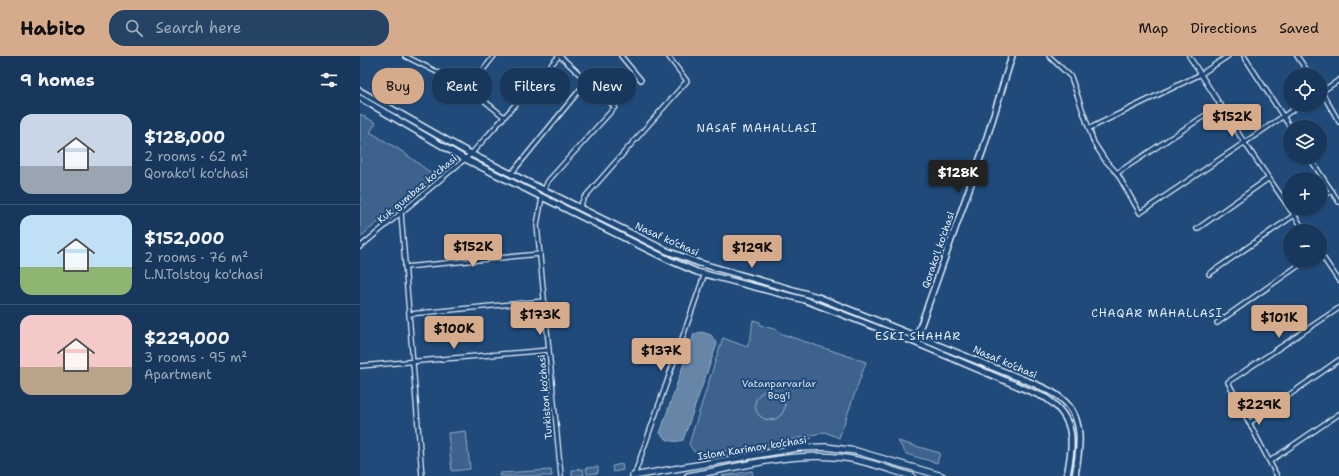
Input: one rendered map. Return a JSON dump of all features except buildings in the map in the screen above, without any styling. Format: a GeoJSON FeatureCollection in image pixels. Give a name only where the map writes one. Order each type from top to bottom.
{"type":"FeatureCollection","features":[{"type":"Feature","properties":{"kind":"main road","name":"Qorako'l ko'chasi"},"geometry":{"type":"LineString","coordinates":[[917,336],[983,150],[1012,56]]}},
{"type":"Feature","properties":{"kind":"main road","name":"Nasaf ko‘chasi"},"geometry":{"type":"LineString","coordinates":[[360,91],[471,154],[667,251],[699,263],[818,297],[1054,393],[1068,405],[1076,418],[1080,434],[1080,451],[1075,476]]}},
{"type":"Feature","properties":{"kind":"main road","name":"Nasaf ko‘chasi"},"geometry":{"type":"LineString","coordinates":[[360,98],[465,159],[665,258],[705,273],[805,300],[914,342],[1000,377],[1046,398],[1060,409],[1069,424],[1072,438],[1067,476]]}},
{"type":"Feature","properties":{"kind":"main road"},"geometry":{"type":"LineString","coordinates":[[1000,377],[1002,371]]}},
{"type":"Feature","properties":{"kind":"main road","name":"Islom Karimov ko‘chasi"},"geometry":{"type":"LineString","coordinates":[[633,476],[797,448],[840,448],[942,476]]}},
{"type":"Feature","properties":{"kind":"main road","name":"Islom Karimov ko‘chasi"},"geometry":{"type":"LineString","coordinates":[[688,476],[790,459],[834,456],[860,461],[912,476]]}},
{"type":"Feature","properties":{"kind":"main road"},"geometry":{"type":"LineString","coordinates":[[745,457],[746,466]]}},
{"type":"Feature","properties":{"kind":"street"},"geometry":{"type":"LineString","coordinates":[[405,56],[432,70]]}},
{"type":"Feature","properties":{"kind":"street"},"geometry":{"type":"LineString","coordinates":[[485,68],[494,56]]}},
{"type":"Feature","properties":{"kind":"street"},"geometry":{"type":"LineString","coordinates":[[559,56],[578,73]]}},
{"type":"Feature","properties":{"kind":"street","name":"Kuk gumbaz ko'chasi"},"geometry":{"type":"LineString","coordinates":[[360,247],[471,154],[559,56]]}},
{"type":"Feature","properties":{"kind":"street"},"geometry":{"type":"LineString","coordinates":[[621,56],[641,80]]}},
{"type":"Feature","properties":{"kind":"street"},"geometry":{"type":"LineString","coordinates":[[579,208],[584,198],[687,81],[668,56]]}},
{"type":"Feature","properties":{"kind":"street"},"geometry":{"type":"LineString","coordinates":[[1049,56],[1071,77],[1094,143],[1105,160],[1117,173],[1140,213],[1289,112]]}},
{"type":"Feature","properties":{"kind":"street"},"geometry":{"type":"LineString","coordinates":[[1189,56],[1244,142],[1283,199]]}},
{"type":"Feature","properties":{"kind":"street"},"geometry":{"type":"LineString","coordinates":[[1090,128],[1201,74],[1228,56]]}},
{"type":"Feature","properties":{"kind":"street"},"geometry":{"type":"LineString","coordinates":[[1244,56],[1286,120]]}},
{"type":"Feature","properties":{"kind":"street"},"geometry":{"type":"LineString","coordinates":[[1296,56],[1305,68]]}},
{"type":"Feature","properties":{"kind":"street"},"geometry":{"type":"LineString","coordinates":[[1327,87],[1339,80]]}},
{"type":"Feature","properties":{"kind":"street"},"geometry":{"type":"LineString","coordinates":[[511,174],[578,92]]}},
{"type":"Feature","properties":{"kind":"street"},"geometry":{"type":"LineString","coordinates":[[1327,101],[1339,122]]}},
{"type":"Feature","properties":{"kind":"street"},"geometry":{"type":"LineString","coordinates":[[488,104],[504,117]]}},
{"type":"Feature","properties":{"kind":"street"},"geometry":{"type":"LineString","coordinates":[[544,190],[548,181],[615,107],[612,104]]}},
{"type":"Feature","properties":{"kind":"street"},"geometry":{"type":"LineString","coordinates":[[1117,173],[1221,105]]}},
{"type":"Feature","properties":{"kind":"street"},"geometry":{"type":"LineString","coordinates":[[1314,164],[1339,202]]}},
{"type":"Feature","properties":{"kind":"street"},"geometry":{"type":"LineString","coordinates":[[1197,229],[1269,178]]}},
{"type":"Feature","properties":{"kind":"street"},"geometry":{"type":"LineString","coordinates":[[1327,194],[1332,191]]}},
{"type":"Feature","properties":{"kind":"street","name":"Turkiston ko'chasi"},"geometry":{"type":"LineString","coordinates":[[542,198],[537,225],[561,476]]}},
{"type":"Feature","properties":{"kind":"street"},"geometry":{"type":"LineString","coordinates":[[401,213],[422,476]]}},
{"type":"Feature","properties":{"kind":"street"},"geometry":{"type":"LineString","coordinates":[[1210,274],[1293,216]]}},
{"type":"Feature","properties":{"kind":"street"},"geometry":{"type":"LineString","coordinates":[[405,267],[540,254]]}},
{"type":"Feature","properties":{"kind":"street"},"geometry":{"type":"LineString","coordinates":[[1327,263],[1339,280]]}},
{"type":"Feature","properties":{"kind":"street"},"geometry":{"type":"LineString","coordinates":[[1217,323],[1296,268]]}},
{"type":"Feature","properties":{"kind":"street"},"geometry":{"type":"LineString","coordinates":[[633,476],[705,273]]}},
{"type":"Feature","properties":{"kind":"street"},"geometry":{"type":"LineString","coordinates":[[409,314],[544,301]]}},
{"type":"Feature","properties":{"kind":"street"},"geometry":{"type":"LineString","coordinates":[[1277,476],[1228,382],[1339,308]]}},
{"type":"Feature","properties":{"kind":"street"},"geometry":{"type":"LineString","coordinates":[[914,342],[917,336]]}},
{"type":"Feature","properties":{"kind":"street"},"geometry":{"type":"LineString","coordinates":[[360,366],[549,350]]}},
{"type":"Feature","properties":{"kind":"street"},"geometry":{"type":"LineString","coordinates":[[1249,423],[1339,360]]}},
{"type":"Feature","properties":{"kind":"street"},"geometry":{"type":"LineString","coordinates":[[1270,461],[1339,414]]}},
{"type":"Feature","properties":{"kind":"green space"},"geometry":{"type":"Polygon","coordinates":[[[360,114],[376,123],[370,132],[403,152],[435,176],[360,237],[360,114]]]}},
{"type":"Feature","properties":{"kind":"green space","name":"Vatanparvarlar Bog'i"},"geometry":{"type":"Polygon","coordinates":[[[753,320],[760,322],[760,325],[777,330],[782,334],[866,362],[839,438],[825,432],[786,441],[700,455],[694,452],[689,444],[722,340],[723,338],[747,347],[751,336],[753,320]]]}},
{"type":"Feature","properties":{"kind":"green space"},"geometry":{"type":"Polygon","coordinates":[[[466,431],[470,469],[452,471],[448,433],[466,431]]]}},
{"type":"Feature","properties":{"kind":"green space"},"geometry":{"type":"Polygon","coordinates":[[[812,438],[782,447],[700,462],[698,460],[812,438]]]}},
{"type":"Feature","properties":{"kind":"green space"},"geometry":{"type":"Polygon","coordinates":[[[898,441],[940,453],[937,463],[906,454],[898,441]]]}},
{"type":"Feature","properties":{"kind":"green space"},"geometry":{"type":"Polygon","coordinates":[[[622,464],[623,470],[613,472],[612,466],[622,464]]]}},
{"type":"Feature","properties":{"kind":"green space"},"geometry":{"type":"Polygon","coordinates":[[[598,467],[598,473],[587,474],[586,468],[598,467]]]}},
{"type":"Feature","properties":{"kind":"green space"},"geometry":{"type":"Polygon","coordinates":[[[583,469],[584,475],[572,476],[572,470],[583,469]]]}},
{"type":"Feature","properties":{"kind":"green space"},"geometry":{"type":"Polygon","coordinates":[[[551,470],[552,476],[499,476],[500,473],[551,470]]]}},
{"type":"Feature","properties":{"kind":"green space"},"geometry":{"type":"Polygon","coordinates":[[[752,471],[753,476],[722,476],[752,471]]]}},
{"type":"Feature","properties":{"kind":"shaded area"},"geometry":{"type":"Polygon","coordinates":[[[701,332],[711,335],[717,344],[683,440],[670,441],[660,433],[694,334],[701,332]]]}},
{"type":"Feature","properties":{"kind":"waterway"},"geometry":{"type":"LineString","coordinates":[[770,390],[780,395],[785,405],[780,415],[770,420],[760,415],[755,405],[760,395],[770,390]]}},
{"type":"Feature","properties":{"kind":"district","name":"NASAF MAHALLASI"},"geometry":{"type":"Point","coordinates":[757,128]}},
{"type":"Feature","properties":{"kind":"district","name":"CHAQAR MAHALLASI"},"geometry":{"type":"Point","coordinates":[1157,313]}},
{"type":"Feature","properties":{"kind":"district","name":"ESKI SHAHAR"},"geometry":{"type":"Point","coordinates":[918,336]}}]}
